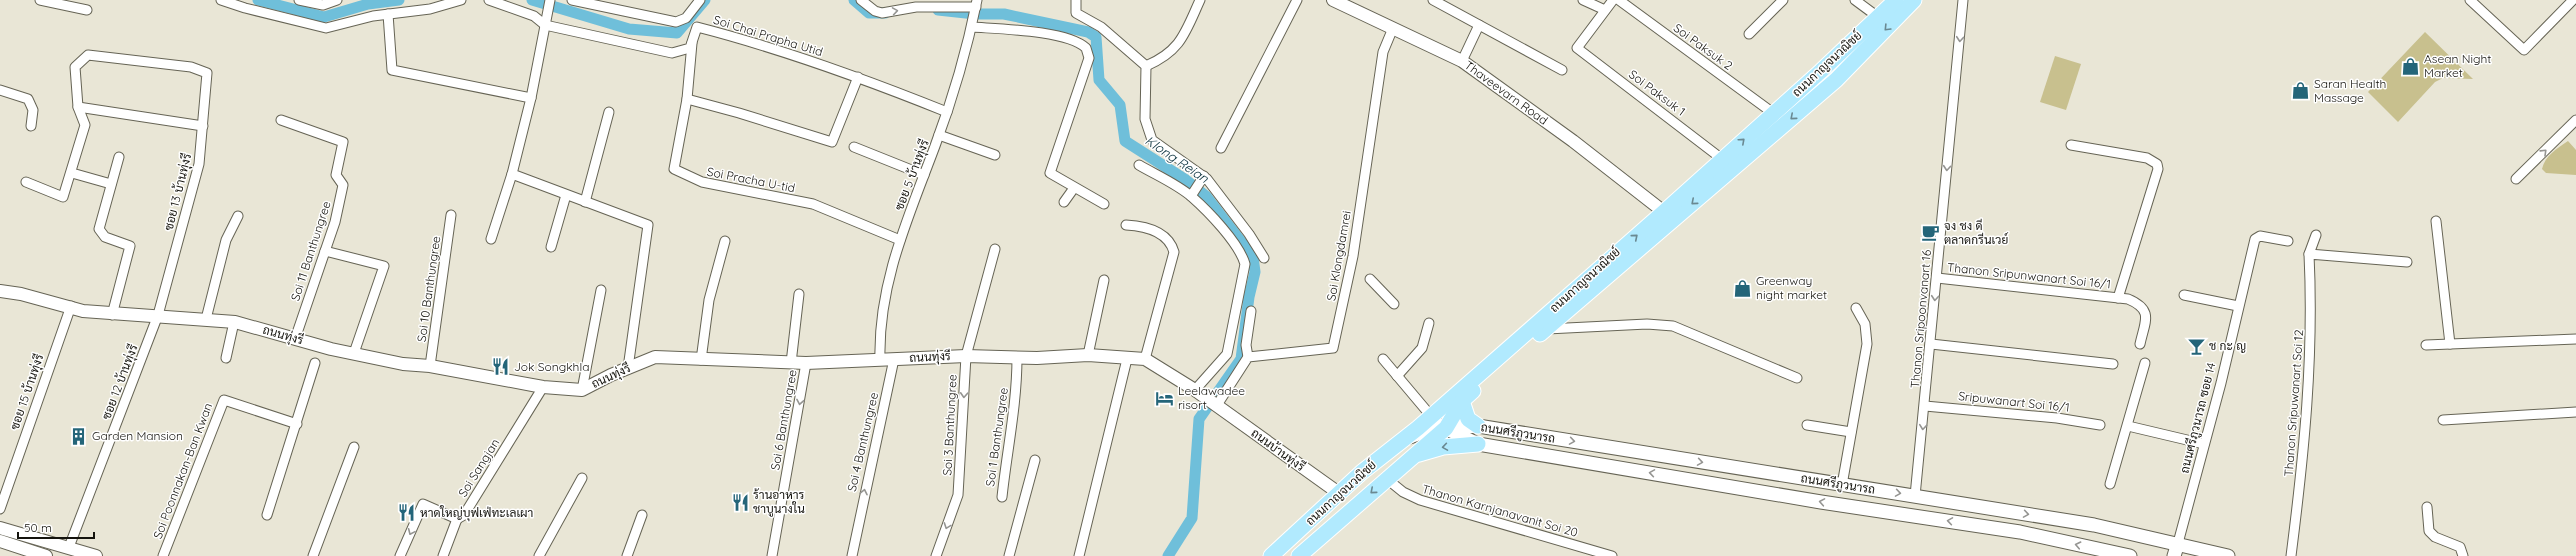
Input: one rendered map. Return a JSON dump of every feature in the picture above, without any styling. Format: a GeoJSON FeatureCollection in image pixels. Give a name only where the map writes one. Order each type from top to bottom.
{"type":"FeatureCollection","features":[{"type":"Feature","properties":{"kind":"main road","name":"ถนนกาญจนวณิชย์"},"geometry":{"type":"LineString","coordinates":[[1299,556],[1412,456],[1446,428],[1460,396],[1722,158],[1774,113],[1896,0]]}},
{"type":"Feature","properties":{"kind":"main road","name":"ถนนกาญจนวณิชย์"},"geometry":{"type":"LineString","coordinates":[[1271,556],[1340,494],[1362,472],[1431,416],[1460,396],[1546,329],[1836,80],[1914,0]]}},
{"type":"Feature","properties":{"kind":"main road"},"geometry":{"type":"LineString","coordinates":[[1460,396],[1468,419],[1478,426]]}},
{"type":"Feature","properties":{"kind":"main road","name":"ถนนศรีภูวนารถ"},"geometry":{"type":"LineString","coordinates":[[1404,439],[1429,430],[1478,426],[2094,525],[2178,543],[2228,556]]}},
{"type":"Feature","properties":{"kind":"main road","name":"ถนนศรีภูวนารถ"},"geometry":{"type":"LineString","coordinates":[[1446,428],[1478,444],[1796,497],[2020,532],[2130,556]]}},
{"type":"Feature","properties":{"kind":"main road"},"geometry":{"type":"LineString","coordinates":[[1412,456],[1443,447],[1478,444]]}},
{"type":"Feature","properties":{"kind":"main road"},"geometry":{"type":"LineString","coordinates":[[1796,497],[1799,478]]}},
{"type":"Feature","properties":{"kind":"main road"},"geometry":{"type":"LineString","coordinates":[[2174,556],[2178,543]]}},
{"type":"Feature","properties":{"kind":"street"},"geometry":{"type":"LineString","coordinates":[[40,0],[87,10]]}},
{"type":"Feature","properties":{"kind":"street"},"geometry":{"type":"LineString","coordinates":[[222,0],[260,13],[326,28],[388,14],[430,9],[460,0]]}},
{"type":"Feature","properties":{"kind":"street"},"geometry":{"type":"LineString","coordinates":[[300,0],[323,5],[337,0]]}},
{"type":"Feature","properties":{"kind":"street"},"geometry":{"type":"LineString","coordinates":[[489,0],[534,16],[545,25],[672,53],[690,48],[692,43]]}},
{"type":"Feature","properties":{"kind":"street"},"geometry":{"type":"LineString","coordinates":[[491,240],[512,174],[531,98],[550,0]]}},
{"type":"Feature","properties":{"kind":"street"},"geometry":{"type":"LineString","coordinates":[[572,0],[597,3],[676,22],[686,18],[700,0]]}},
{"type":"Feature","properties":{"kind":"street"},"geometry":{"type":"LineString","coordinates":[[861,0],[875,11],[882,13],[916,7],[977,3]]}},
{"type":"Feature","properties":{"kind":"street"},"geometry":{"type":"LineString","coordinates":[[1076,0],[1076,13],[1106,31],[1146,66],[1145,119],[1152,140],[1203,179],[1249,234],[1264,258]]}},
{"type":"Feature","properties":{"kind":"street"},"geometry":{"type":"LineString","coordinates":[[1146,66],[1168,56],[1177,46],[1200,0]]}},
{"type":"Feature","properties":{"kind":"street"},"geometry":{"type":"LineString","coordinates":[[1221,148],[1297,0]]}},
{"type":"Feature","properties":{"kind":"street","name":"Thaveevarn Road"},"geometry":{"type":"LineString","coordinates":[[1333,0],[1462,61],[1573,142],[1664,212]]}},
{"type":"Feature","properties":{"kind":"street"},"geometry":{"type":"LineString","coordinates":[[1433,0],[1562,70]]}},
{"type":"Feature","properties":{"kind":"street"},"geometry":{"type":"LineString","coordinates":[[1583,0],[1605,10],[1613,0]]}},
{"type":"Feature","properties":{"kind":"street","name":"Soi Paksuk 2"},"geometry":{"type":"LineString","coordinates":[[1619,0],[1774,113]]}},
{"type":"Feature","properties":{"kind":"street"},"geometry":{"type":"LineString","coordinates":[[1749,34],[1783,0]]}},
{"type":"Feature","properties":{"kind":"street"},"geometry":{"type":"LineString","coordinates":[[1855,0],[1878,17]]}},
{"type":"Feature","properties":{"kind":"street","name":"Thanon Sripoonvanart 16"},"geometry":{"type":"LineString","coordinates":[[1915,496],[1931,344],[1963,0]]}},
{"type":"Feature","properties":{"kind":"street"},"geometry":{"type":"LineString","coordinates":[[2470,0],[2524,50],[2573,0]]}},
{"type":"Feature","properties":{"kind":"street","name":"ซอย 5 บ้านทุ่งรี"},"geometry":{"type":"LineString","coordinates":[[880,359],[888,275],[947,112],[972,27],[977,3]]}},
{"type":"Feature","properties":{"kind":"street","name":"Soi Paksuk 1"},"geometry":{"type":"LineString","coordinates":[[1605,10],[1577,48],[1722,158]]}},
{"type":"Feature","properties":{"kind":"street"},"geometry":{"type":"LineString","coordinates":[[388,14],[392,70],[531,98]]}},
{"type":"Feature","properties":{"kind":"street"},"geometry":{"type":"LineString","coordinates":[[1462,61],[1479,25]]}},
{"type":"Feature","properties":{"kind":"street","name":"Soi Chai Prapha Utid"},"geometry":{"type":"LineString","coordinates":[[692,43],[697,27],[784,52],[947,112]]}},
{"type":"Feature","properties":{"kind":"street"},"geometry":{"type":"LineString","coordinates":[[972,27],[1028,30],[1072,41],[1086,48],[1089,58],[1050,173],[1104,204]]}},
{"type":"Feature","properties":{"kind":"street","name":"Soi Klongdamrei"},"geometry":{"type":"LineString","coordinates":[[1248,357],[1334,348],[1353,256],[1383,52],[1393,28]]}},
{"type":"Feature","properties":{"kind":"street","name":"Soi Pracha U-tid"},"geometry":{"type":"LineString","coordinates":[[692,43],[687,100],[674,169],[702,182],[813,204],[900,240]]}},
{"type":"Feature","properties":{"kind":"street","name":"ซอย 13 บ้านทุ่งรี"},"geometry":{"type":"LineString","coordinates":[[78,107],[75,67],[88,55],[191,67],[207,73],[199,164],[158,315]]}},
{"type":"Feature","properties":{"kind":"street"},"geometry":{"type":"LineString","coordinates":[[687,100],[739,113],[832,142],[858,78]]}},
{"type":"Feature","properties":{"kind":"street"},"geometry":{"type":"LineString","coordinates":[[0,90],[28,99],[33,110],[31,126]]}},
{"type":"Feature","properties":{"kind":"street"},"geometry":{"type":"LineString","coordinates":[[26,182],[63,196],[72,173],[85,125],[78,107],[203,126]]}},
{"type":"Feature","properties":{"kind":"street"},"geometry":{"type":"LineString","coordinates":[[585,202],[609,112]]}},
{"type":"Feature","properties":{"kind":"street","name":"Soi 11 Banthungree"},"geometry":{"type":"LineString","coordinates":[[281,120],[343,142],[336,175],[343,185],[325,251],[295,338]]}},
{"type":"Feature","properties":{"kind":"street"},"geometry":{"type":"LineString","coordinates":[[2516,179],[2576,120]]}},
{"type":"Feature","properties":{"kind":"street"},"geometry":{"type":"LineString","coordinates":[[939,135],[995,155]]}},
{"type":"Feature","properties":{"kind":"street"},"geometry":{"type":"LineString","coordinates":[[2071,145],[2147,158],[2157,164],[2158,169],[2118,298]]}},
{"type":"Feature","properties":{"kind":"street"},"geometry":{"type":"LineString","coordinates":[[854,147],[924,175]]}},
{"type":"Feature","properties":{"kind":"street"},"geometry":{"type":"LineString","coordinates":[[112,314],[130,246],[105,237],[99,229],[119,157]]}},
{"type":"Feature","properties":{"kind":"street"},"geometry":{"type":"LineString","coordinates":[[1139,165],[1193,195],[1240,252],[1245,264],[1227,354],[1200,393]]}},
{"type":"Feature","properties":{"kind":"street"},"geometry":{"type":"LineString","coordinates":[[72,173],[112,184]]}},
{"type":"Feature","properties":{"kind":"street"},"geometry":{"type":"LineString","coordinates":[[512,174],[648,225],[628,368]]}},
{"type":"Feature","properties":{"kind":"street"},"geometry":{"type":"LineString","coordinates":[[1193,195],[1203,179]]}},
{"type":"Feature","properties":{"kind":"street"},"geometry":{"type":"LineString","coordinates":[[1064,202],[1074,188]]}},
{"type":"Feature","properties":{"kind":"street"},"geometry":{"type":"LineString","coordinates":[[551,247],[566,195]]}},
{"type":"Feature","properties":{"kind":"street","name":"Soi 10 Banthungree"},"geometry":{"type":"LineString","coordinates":[[430,366],[451,215]]}},
{"type":"Feature","properties":{"kind":"street"},"geometry":{"type":"LineString","coordinates":[[206,319],[226,240],[238,216]]}},
{"type":"Feature","properties":{"kind":"street"},"geometry":{"type":"LineString","coordinates":[[2436,221],[2450,344]]}},
{"type":"Feature","properties":{"kind":"street"},"geometry":{"type":"LineString","coordinates":[[1126,225],[1151,228],[1170,242],[1174,252],[1145,359],[1217,405],[1248,357],[1246,345],[1251,311]]}},
{"type":"Feature","properties":{"kind":"street"},"geometry":{"type":"LineString","coordinates":[[2316,235],[2309,254],[2407,262]]}},
{"type":"Feature","properties":{"kind":"street","name":"ถนนศรีภูวนารถ ซอย 14"},"geometry":{"type":"LineString","coordinates":[[2178,543],[2256,238],[2260,236],[2288,241]]}},
{"type":"Feature","properties":{"kind":"street"},"geometry":{"type":"LineString","coordinates":[[701,360],[709,300],[725,241]]}},
{"type":"Feature","properties":{"kind":"street","name":"Soi 3 Banthungree"},"geometry":{"type":"LineString","coordinates":[[936,556],[958,495],[966,356],[995,249]]}},
{"type":"Feature","properties":{"kind":"street"},"geometry":{"type":"LineString","coordinates":[[325,251],[356,261],[384,266],[354,353]]}},
{"type":"Feature","properties":{"kind":"street","name":"Thanon Sripuwanart Soi 12"},"geometry":{"type":"LineString","coordinates":[[2290,556],[2305,447],[2310,376],[2312,307],[2309,254]]}},
{"type":"Feature","properties":{"kind":"street","name":"Thanon Sripunwanart Soi 16/1"},"geometry":{"type":"LineString","coordinates":[[1937,278],[2134,301],[2145,310],[2146,316],[2140,344]]}},
{"type":"Feature","properties":{"kind":"street"},"geometry":{"type":"LineString","coordinates":[[1370,279],[1394,304]]}},
{"type":"Feature","properties":{"kind":"street"},"geometry":{"type":"LineString","coordinates":[[1088,355],[1104,280]]}},
{"type":"Feature","properties":{"kind":"street"},"geometry":{"type":"LineString","coordinates":[[582,390],[600,290]]}},
{"type":"Feature","properties":{"kind":"street","name":"ถนนทุ่งรี"},"geometry":{"type":"LineString","coordinates":[[0,291],[22,294],[71,306],[83,311],[112,314],[158,315],[234,322],[403,364],[430,366],[543,388],[582,390],[655,357],[791,363],[966,356],[1017,357],[1088,355],[1127,359],[1145,359]]}},
{"type":"Feature","properties":{"kind":"street"},"geometry":{"type":"LineString","coordinates":[[791,363],[799,294]]}},
{"type":"Feature","properties":{"kind":"street"},"geometry":{"type":"LineString","coordinates":[[2184,295],[2238,306]]}},
{"type":"Feature","properties":{"kind":"street","name":"ซอย 15 บ้านทุ่งรี"},"geometry":{"type":"LineString","coordinates":[[0,509],[71,306]]}},
{"type":"Feature","properties":{"kind":"street"},"geometry":{"type":"LineString","coordinates":[[1842,485],[1867,344],[1865,324],[1856,308]]}},
{"type":"Feature","properties":{"kind":"street","name":"ซอย 12 บ้านทุ่งรี"},"geometry":{"type":"LineString","coordinates":[[68,551],[158,315]]}},
{"type":"Feature","properties":{"kind":"street"},"geometry":{"type":"LineString","coordinates":[[226,358],[234,322]]}},
{"type":"Feature","properties":{"kind":"street"},"geometry":{"type":"LineString","coordinates":[[1397,376],[1422,348],[1429,323]]}},
{"type":"Feature","properties":{"kind":"street"},"geometry":{"type":"LineString","coordinates":[[1546,329],[1641,325],[1673,326],[1797,378]]}},
{"type":"Feature","properties":{"kind":"street"},"geometry":{"type":"LineString","coordinates":[[2426,345],[2576,339]]}},
{"type":"Feature","properties":{"kind":"street"},"geometry":{"type":"LineString","coordinates":[[1931,344],[2113,364]]}},
{"type":"Feature","properties":{"kind":"street","name":"Soi 1 Banthungree"},"geometry":{"type":"LineString","coordinates":[[1002,497],[1012,436],[1017,389],[1017,357]]}},
{"type":"Feature","properties":{"kind":"street","name":"Soi 4 Banthungree"},"geometry":{"type":"LineString","coordinates":[[852,556],[856,530],[894,359]]}},
{"type":"Feature","properties":{"kind":"street"},"geometry":{"type":"LineString","coordinates":[[1079,556],[1127,359]]}},
{"type":"Feature","properties":{"kind":"street"},"geometry":{"type":"LineString","coordinates":[[1383,359],[1431,416],[1446,428]]}},
{"type":"Feature","properties":{"kind":"street"},"geometry":{"type":"LineString","coordinates":[[267,515],[316,363]]}},
{"type":"Feature","properties":{"kind":"street","name":"Soi 6 Banthungree"},"geometry":{"type":"LineString","coordinates":[[772,556],[778,529],[806,363]]}},
{"type":"Feature","properties":{"kind":"street"},"geometry":{"type":"LineString","coordinates":[[2110,484],[2145,363]]}},
{"type":"Feature","properties":{"kind":"street","name":"Soi Sangjan"},"geometry":{"type":"LineString","coordinates":[[457,519],[464,515],[543,388]]}},
{"type":"Feature","properties":{"kind":"street","name":"Soi Poonnakan-Ban Kwan"},"geometry":{"type":"LineString","coordinates":[[163,556],[224,400],[297,424]]}},
{"type":"Feature","properties":{"kind":"street","name":"ถนนบ้านทุ่งรี"},"geometry":{"type":"LineString","coordinates":[[1217,405],[1340,494]]}},
{"type":"Feature","properties":{"kind":"street","name":"Sripuwanart Soi 16/1"},"geometry":{"type":"LineString","coordinates":[[1925,406],[2057,418],[2100,425]]}},
{"type":"Feature","properties":{"kind":"street"},"geometry":{"type":"LineString","coordinates":[[2444,420],[2576,412]]}},
{"type":"Feature","properties":{"kind":"street"},"geometry":{"type":"LineString","coordinates":[[1807,425],[1851,432]]}},
{"type":"Feature","properties":{"kind":"street"},"geometry":{"type":"LineString","coordinates":[[2128,426],[2204,444]]}},
{"type":"Feature","properties":{"kind":"street"},"geometry":{"type":"LineString","coordinates":[[313,556],[354,447]]}},
{"type":"Feature","properties":{"kind":"street"},"geometry":{"type":"LineString","coordinates":[[1009,556],[1036,460]]}},
{"type":"Feature","properties":{"kind":"street"},"geometry":{"type":"LineString","coordinates":[[539,556],[582,478]]}},
{"type":"Feature","properties":{"kind":"street","name":"Thanon Karnjanavanit Soi 20"},"geometry":{"type":"LineString","coordinates":[[1387,479],[1407,494],[1420,500],[1612,556]]}},
{"type":"Feature","properties":{"kind":"street"},"geometry":{"type":"LineString","coordinates":[[400,556],[423,504],[457,519],[443,556]]}},
{"type":"Feature","properties":{"kind":"street"},"geometry":{"type":"LineString","coordinates":[[2427,507],[2429,531],[2435,537],[2460,547],[2463,556]]}},
{"type":"Feature","properties":{"kind":"street"},"geometry":{"type":"LineString","coordinates":[[627,556],[642,515]]}},
{"type":"Feature","properties":{"kind":"street"},"geometry":{"type":"LineString","coordinates":[[0,528],[68,551],[96,556]]}},
{"type":"Feature","properties":{"kind":"street"},"geometry":{"type":"LineString","coordinates":[[0,541],[46,556]]}},
{"type":"Feature","properties":{"kind":"shaded area"},"geometry":{"type":"Polygon","coordinates":[[[2425,32],[2473,79],[2443,78],[2435,82],[2398,122],[2368,92],[2425,32]]]}},
{"type":"Feature","properties":{"kind":"shaded area"},"geometry":{"type":"Polygon","coordinates":[[[2055,56],[2081,64],[2066,110],[2040,102],[2055,56]]]}},
{"type":"Feature","properties":{"kind":"shaded area"},"geometry":{"type":"Polygon","coordinates":[[[2568,141],[2576,150],[2576,175],[2546,173],[2542,169],[2543,164],[2555,150],[2568,141]]]}},
{"type":"Feature","properties":{"kind":"waterway","name":"Klong Reian"},"geometry":{"type":"LineString","coordinates":[[258,0],[324,17],[368,4],[399,0]]}},
{"type":"Feature","properties":{"kind":"waterway","name":"Klong Reian"},"geometry":{"type":"LineString","coordinates":[[532,0],[629,29],[677,33],[705,0]]}},
{"type":"Feature","properties":{"kind":"waterway","name":"Klong Reian"},"geometry":{"type":"LineString","coordinates":[[854,0],[869,13],[885,13]]}},
{"type":"Feature","properties":{"kind":"waterway","name":"Klong Reian"},"geometry":{"type":"LineString","coordinates":[[938,10],[975,14],[1004,14],[1088,32],[1096,37],[1099,80],[1120,105],[1125,141],[1186,180],[1206,196],[1253,257],[1255,272],[1249,297],[1241,359],[1199,419],[1192,518],[1168,556]]}},
{"type":"Feature","properties":{"kind":"place","name":"Asean Night Market"},"geometry":{"type":"Point","coordinates":[2411,66]}},
{"type":"Feature","properties":{"kind":"place","name":"Saran Health Massage"},"geometry":{"type":"Point","coordinates":[2301,91]}},
{"type":"Feature","properties":{"kind":"place","name":"จง ชง ดี ตลาดกรีนเวย์"},"geometry":{"type":"Point","coordinates":[1931,233]}},
{"type":"Feature","properties":{"kind":"place","name":"Greenway night market"},"geometry":{"type":"Point","coordinates":[1743,288]}},
{"type":"Feature","properties":{"kind":"place","name":"ช กะ ญ"},"geometry":{"type":"Point","coordinates":[2196,346]}},
{"type":"Feature","properties":{"kind":"place","name":"Jok Songkhla"},"geometry":{"type":"Point","coordinates":[501,367]}},
{"type":"Feature","properties":{"kind":"place","name":"Leelawadee risort"},"geometry":{"type":"Point","coordinates":[1165,398]}},
{"type":"Feature","properties":{"kind":"place","name":"Garden Mansion"},"geometry":{"type":"Point","coordinates":[79,436]}},
{"type":"Feature","properties":{"kind":"place","name":"ร้านอาหาร ชาบูนางใน"},"geometry":{"type":"Point","coordinates":[740,502]}},
{"type":"Feature","properties":{"kind":"place","name":"หาดใหญ่บุฟเฟ่ทะเลเผา"},"geometry":{"type":"Point","coordinates":[407,513]}}]}
